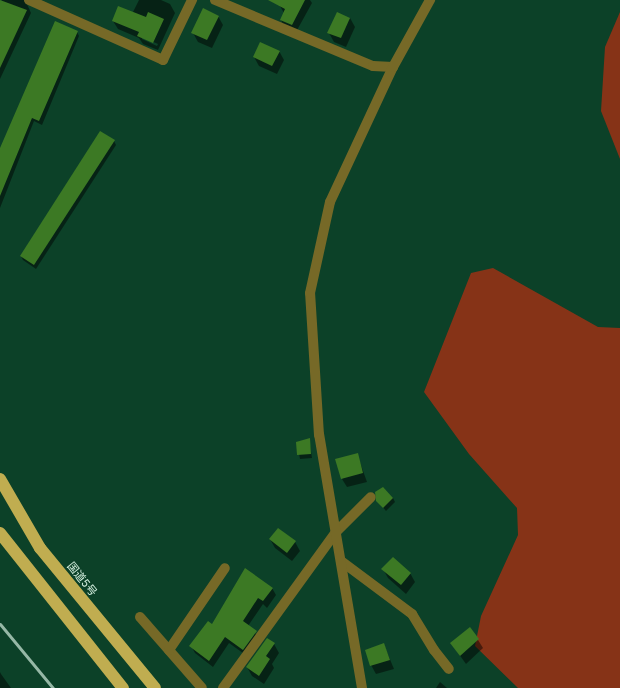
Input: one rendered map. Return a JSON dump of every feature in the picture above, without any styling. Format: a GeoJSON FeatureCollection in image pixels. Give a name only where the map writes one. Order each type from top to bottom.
{"type":"FeatureCollection","features":[{"type":"Feature","properties":{"kind":"highway","name":"国道5号"},"geometry":{"type":"LineString","coordinates":[[0,479],[40,548],[155,688]]}},
{"type":"Feature","properties":{"kind":"highway"},"geometry":{"type":"LineString","coordinates":[[0,533],[123,688]]}},
{"type":"Feature","properties":{"kind":"street"},"geometry":{"type":"LineString","coordinates":[[29,0],[163,60],[192,0]]}},
{"type":"Feature","properties":{"kind":"street"},"geometry":{"type":"LineString","coordinates":[[215,0],[373,66],[393,67]]}},
{"type":"Feature","properties":{"kind":"street"},"geometry":{"type":"LineString","coordinates":[[362,688],[319,435],[310,294],[330,202],[393,67],[430,0]]}},
{"type":"Feature","properties":{"kind":"street"},"geometry":{"type":"LineString","coordinates":[[223,688],[336,532],[371,497]]}},
{"type":"Feature","properties":{"kind":"street"},"geometry":{"type":"LineString","coordinates":[[341,561],[412,614],[434,650],[449,669]]}},
{"type":"Feature","properties":{"kind":"street"},"geometry":{"type":"LineString","coordinates":[[169,650],[224,568]]}},
{"type":"Feature","properties":{"kind":"street"},"geometry":{"type":"LineString","coordinates":[[140,616],[202,688]]}},
{"type":"Feature","properties":{"kind":"shaded area"},"geometry":{"type":"Polygon","coordinates":[[[620,12],[620,159],[601,111],[605,47],[620,12]]]}},
{"type":"Feature","properties":{"kind":"shaded area"},"geometry":{"type":"Polygon","coordinates":[[[493,268],[598,327],[620,328],[620,688],[518,688],[475,646],[481,616],[518,535],[517,508],[469,454],[424,392],[471,273],[493,268]]]}},
{"type":"Feature","properties":{"kind":"building"},"geometry":{"type":"Polygon","coordinates":[[[0,0],[27,10],[0,68],[0,0]]]}},
{"type":"Feature","properties":{"kind":"building"},"geometry":{"type":"Polygon","coordinates":[[[268,0],[305,0],[292,25],[280,20],[285,9],[268,0]]]}},
{"type":"Feature","properties":{"kind":"building"},"geometry":{"type":"Polygon","coordinates":[[[118,6],[146,17],[148,12],[164,19],[153,43],[137,36],[139,32],[112,21],[118,6]]]}},
{"type":"Feature","properties":{"kind":"building"},"geometry":{"type":"Polygon","coordinates":[[[203,8],[219,16],[207,40],[191,33],[203,8]]]}},
{"type":"Feature","properties":{"kind":"building"},"geometry":{"type":"Polygon","coordinates":[[[337,12],[350,18],[341,38],[327,33],[337,12]]]}},
{"type":"Feature","properties":{"kind":"building"},"geometry":{"type":"Polygon","coordinates":[[[55,21],[78,31],[39,121],[32,118],[0,196],[0,148],[55,21]]]}},
{"type":"Feature","properties":{"kind":"building"},"geometry":{"type":"Polygon","coordinates":[[[260,42],[280,51],[272,66],[253,57],[260,42]]]}},
{"type":"Feature","properties":{"kind":"building"},"geometry":{"type":"Polygon","coordinates":[[[100,131],[115,140],[34,265],[20,256],[100,131]]]}},
{"type":"Feature","properties":{"kind":"building"},"geometry":{"type":"Polygon","coordinates":[[[310,438],[311,454],[297,455],[296,442],[310,438]]]}},
{"type":"Feature","properties":{"kind":"building"},"geometry":{"type":"Polygon","coordinates":[[[358,453],[363,473],[341,479],[335,459],[358,453]]]}},
{"type":"Feature","properties":{"kind":"building"},"geometry":{"type":"Polygon","coordinates":[[[383,487],[393,498],[383,508],[376,501],[375,492],[383,487]]]}},
{"type":"Feature","properties":{"kind":"building"},"geometry":{"type":"Polygon","coordinates":[[[278,528],[296,541],[287,553],[269,539],[278,528]]]}},
{"type":"Feature","properties":{"kind":"building"},"geometry":{"type":"Polygon","coordinates":[[[393,557],[411,573],[401,585],[381,569],[393,557]]]}},
{"type":"Feature","properties":{"kind":"building"},"geometry":{"type":"Polygon","coordinates":[[[245,568],[273,588],[263,601],[258,598],[243,621],[257,631],[243,650],[225,637],[209,661],[189,646],[208,621],[212,624],[245,568]]]}},
{"type":"Feature","properties":{"kind":"building"},"geometry":{"type":"Polygon","coordinates":[[[470,627],[479,639],[460,656],[450,643],[470,627]]]}},
{"type":"Feature","properties":{"kind":"building"},"geometry":{"type":"Polygon","coordinates":[[[267,638],[275,643],[266,656],[270,659],[259,676],[246,667],[267,638]]]}},
{"type":"Feature","properties":{"kind":"building"},"geometry":{"type":"Polygon","coordinates":[[[384,643],[390,660],[370,666],[365,650],[384,643]]]}},
{"type":"Feature","properties":{"kind":"railway"},"geometry":{"type":"LineString","coordinates":[[0,624],[53,688]]}}]}
